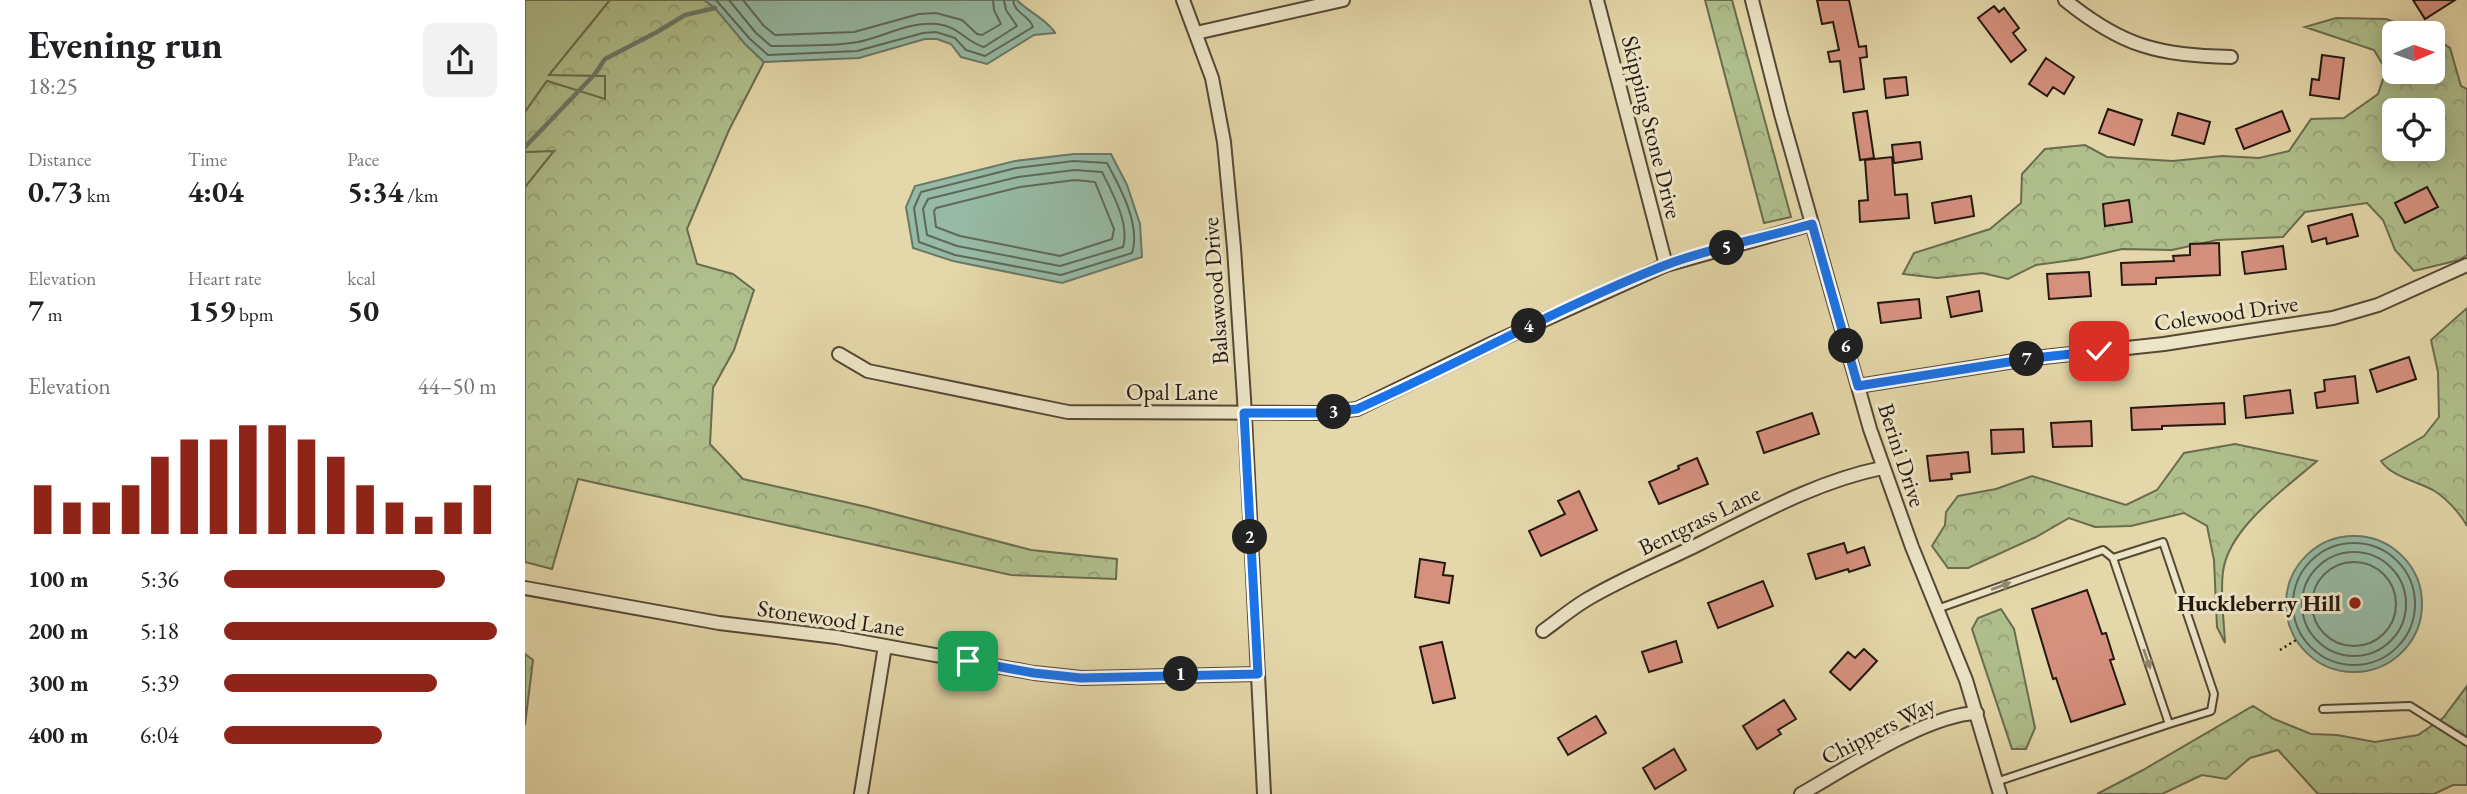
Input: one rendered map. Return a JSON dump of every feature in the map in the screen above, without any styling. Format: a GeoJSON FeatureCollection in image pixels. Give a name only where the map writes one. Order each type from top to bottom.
{"type":"FeatureCollection","features":[{"type":"Feature","properties":{"kind":"street","name":"Balsawood Drive"},"geometry":{"type":"LineString","coordinates":[[1184,0],[1212,78],[1224,142],[1234,248],[1264,794]]}},
{"type":"Feature","properties":{"kind":"street"},"geometry":{"type":"LineString","coordinates":[[1196,33],[1343,0]]}},
{"type":"Feature","properties":{"kind":"street","name":"Skipping Stone Drive"},"geometry":{"type":"LineString","coordinates":[[1597,0],[1666,265]]}},
{"type":"Feature","properties":{"kind":"street","name":"Berini Drive"},"geometry":{"type":"LineString","coordinates":[[1752,0],[1812,224],[1882,468],[1977,713],[1998,788]]}},
{"type":"Feature","properties":{"kind":"street"},"geometry":{"type":"LineString","coordinates":[[2065,0],[2085,16],[2130,42],[2155,51],[2189,56],[2231,57]]}},
{"type":"Feature","properties":{"kind":"street","name":"Opal Lane"},"geometry":{"type":"LineString","coordinates":[[839,354],[868,371],[1068,412],[1319,413],[1357,409],[1506,337],[1666,265],[1812,224]]}},
{"type":"Feature","properties":{"kind":"street","name":"Colewood Drive"},"geometry":{"type":"LineString","coordinates":[[1858,386],[2034,358],[2165,344],[2333,318],[2389,300],[2467,265]]}},
{"type":"Feature","properties":{"kind":"street","name":"Bentgrass Lane"},"geometry":{"type":"LineString","coordinates":[[1543,631],[1600,592],[1759,514],[1829,484],[1882,468]]}},
{"type":"Feature","properties":{"kind":"street","name":"Stonewood Lane"},"geometry":{"type":"LineString","coordinates":[[525,588],[719,623],[836,637],[1034,673],[1081,678],[1258,674]]}},
{"type":"Feature","properties":{"kind":"street"},"geometry":{"type":"LineString","coordinates":[[861,794],[885,646]]}},
{"type":"Feature","properties":{"kind":"street","name":"Chippers Way"},"geometry":{"type":"LineString","coordinates":[[1801,794],[1909,735],[1960,713],[1977,713]]}},
{"type":"Feature","properties":{"kind":"lane"},"geometry":{"type":"LineString","coordinates":[[1998,788],[2211,711],[2214,694],[2163,542],[2113,558]]}},
{"type":"Feature","properties":{"kind":"lane"},"geometry":{"type":"LineString","coordinates":[[1937,609],[2103,550],[2113,558],[2169,724]]}},
{"type":"Feature","properties":{"kind":"lane"},"geometry":{"type":"LineString","coordinates":[[2323,709],[2410,706],[2467,742]]}},
{"type":"Feature","properties":{"kind":"path"},"geometry":{"type":"LineString","coordinates":[[2280,650],[2296,640]]}},
{"type":"Feature","properties":{"kind":"green space"},"geometry":{"type":"Polygon","coordinates":[[[525,0],[610,0],[550,74],[605,76],[605,100],[547,81],[525,112],[525,0]]]}},
{"type":"Feature","properties":{"kind":"green space"},"geometry":{"type":"Polygon","coordinates":[[[610,0],[704,0],[720,13],[764,62],[729,130],[687,229],[697,264],[733,274],[754,290],[734,350],[713,388],[710,444],[743,479],[867,507],[1031,550],[1117,559],[1116,579],[1011,575],[578,479],[552,569],[525,562],[525,187],[554,151],[525,152],[525,112],[547,81],[605,99],[605,76],[549,75],[610,0]]]}},
{"type":"Feature","properties":{"kind":"green space"},"geometry":{"type":"Polygon","coordinates":[[[1705,0],[1732,0],[1791,217],[1764,223],[1705,0]]]}},
{"type":"Feature","properties":{"kind":"green space"},"geometry":{"type":"Polygon","coordinates":[[[2336,18],[2392,21],[2382,21],[2382,63],[2374,50],[2305,27],[2336,18]]]}},
{"type":"Feature","properties":{"kind":"green space"},"geometry":{"type":"Polygon","coordinates":[[[2445,45],[2450,48],[2461,86],[2467,89],[2467,255],[2459,260],[2414,271],[2395,250],[2383,220],[2367,203],[2305,212],[2283,237],[2217,240],[2172,250],[2122,249],[2080,259],[2036,265],[2008,279],[1982,273],[1937,278],[1903,274],[1914,253],[1990,229],[2021,203],[2022,174],[2045,149],[2085,145],[2107,157],[2173,161],[2222,156],[2259,158],[2289,151],[2311,119],[2344,118],[2378,94],[2382,82],[2445,84],[2445,45]]]}},
{"type":"Feature","properties":{"kind":"green space"},"geometry":{"type":"Polygon","coordinates":[[[555,150],[525,187],[525,152],[555,150]]]}},
{"type":"Feature","properties":{"kind":"green space"},"geometry":{"type":"Polygon","coordinates":[[[2467,308],[2467,526],[2438,493],[2398,475],[2381,461],[2424,436],[2439,417],[2438,372],[2431,340],[2467,308]]]}},
{"type":"Feature","properties":{"kind":"green space"},"geometry":{"type":"Polygon","coordinates":[[[2235,444],[2317,461],[2260,510],[2235,540],[2223,572],[2225,643],[2217,627],[2214,560],[2207,526],[2184,513],[2131,526],[2095,527],[2069,518],[2036,537],[1968,568],[1948,568],[1932,546],[1945,525],[1946,512],[1958,496],[1996,489],[2032,476],[2126,505],[2157,490],[2184,453],[2235,444]]]}},
{"type":"Feature","properties":{"kind":"green space"},"geometry":{"type":"Polygon","coordinates":[[[2001,609],[2014,629],[2035,728],[2026,749],[2012,749],[1972,629],[1978,618],[2001,609]]]}},
{"type":"Feature","properties":{"kind":"green space"},"geometry":{"type":"Polygon","coordinates":[[[525,654],[533,660],[525,725],[525,654]]]}},
{"type":"Feature","properties":{"kind":"green space"},"geometry":{"type":"Polygon","coordinates":[[[2467,686],[2467,785],[2453,785],[2434,794],[2318,794],[2278,750],[2250,758],[2226,779],[2202,775],[2162,794],[2097,794],[2253,706],[2274,719],[2311,734],[2337,735],[2375,742],[2418,735],[2443,718],[2467,686]]]}},
{"type":"Feature","properties":{"kind":"water"},"geometry":{"type":"Polygon","coordinates":[[[704,0],[1017,0],[1048,24],[1055,33],[1034,35],[987,64],[961,57],[951,44],[937,39],[925,39],[859,58],[764,62],[715,8],[704,0]]]}},
{"type":"Feature","properties":{"kind":"water"},"geometry":{"type":"Polygon","coordinates":[[[1074,154],[1111,154],[1127,185],[1140,224],[1142,257],[1062,283],[953,261],[913,248],[906,207],[915,186],[1015,161],[1074,154]]]}},
{"type":"Feature","properties":{"kind":"water"},"geometry":{"type":"Polygon","coordinates":[[[2354,536],[2380,541],[2402,556],[2417,578],[2422,604],[2417,630],[2402,652],[2380,667],[2354,672],[2328,667],[2306,652],[2291,630],[2286,604],[2291,578],[2306,556],[2328,541],[2354,536]]]}},
{"type":"Feature","properties":{"kind":"building"},"geometry":{"type":"Polygon","coordinates":[[[1817,0],[1849,0],[1859,47],[1866,46],[1867,57],[1860,58],[1864,89],[1844,92],[1840,61],[1830,62],[1828,52],[1839,50],[1833,22],[1822,24],[1817,0]]]}},
{"type":"Feature","properties":{"kind":"building"},"geometry":{"type":"Polygon","coordinates":[[[2413,0],[2455,0],[2425,19],[2413,0]]]}},
{"type":"Feature","properties":{"kind":"building"},"geometry":{"type":"Polygon","coordinates":[[[1994,6],[1999,12],[2004,8],[2019,28],[2013,33],[2026,50],[2011,62],[1978,18],[1994,6]]]}},
{"type":"Feature","properties":{"kind":"building"},"geometry":{"type":"Polygon","coordinates":[[[2322,55],[2344,58],[2339,99],[2310,95],[2312,79],[2319,80],[2322,55]]]}},
{"type":"Feature","properties":{"kind":"building"},"geometry":{"type":"Polygon","coordinates":[[[2046,58],[2074,77],[2064,94],[2053,87],[2047,96],[2029,84],[2046,58]]]}},
{"type":"Feature","properties":{"kind":"building"},"geometry":{"type":"Polygon","coordinates":[[[1906,77],[1908,95],[1886,98],[1884,79],[1906,77]]]}},
{"type":"Feature","properties":{"kind":"building"},"geometry":{"type":"Polygon","coordinates":[[[2108,109],[2142,120],[2134,145],[2099,133],[2108,109]]]}},
{"type":"Feature","properties":{"kind":"building"},"geometry":{"type":"Polygon","coordinates":[[[1867,111],[1874,158],[1860,160],[1853,113],[1867,111]]]}},
{"type":"Feature","properties":{"kind":"building"},"geometry":{"type":"Polygon","coordinates":[[[2282,111],[2290,131],[2244,149],[2236,129],[2282,111]]]}},
{"type":"Feature","properties":{"kind":"building"},"geometry":{"type":"Polygon","coordinates":[[[2178,113],[2210,122],[2204,144],[2172,135],[2178,113]]]}},
{"type":"Feature","properties":{"kind":"building"},"geometry":{"type":"Polygon","coordinates":[[[1920,142],[1922,159],[1894,163],[1892,145],[1920,142]]]}},
{"type":"Feature","properties":{"kind":"building"},"geometry":{"type":"Polygon","coordinates":[[[1892,157],[1895,195],[1907,194],[1909,218],[1860,222],[1859,201],[1868,200],[1865,160],[1892,157]]]}},
{"type":"Feature","properties":{"kind":"building"},"geometry":{"type":"Polygon","coordinates":[[[2427,187],[2438,207],[2405,223],[2395,203],[2427,187]]]}},
{"type":"Feature","properties":{"kind":"building"},"geometry":{"type":"Polygon","coordinates":[[[1971,196],[1974,216],[1935,223],[1932,203],[1971,196]]]}},
{"type":"Feature","properties":{"kind":"building"},"geometry":{"type":"Polygon","coordinates":[[[2129,200],[2132,222],[2105,226],[2103,204],[2129,200]]]}},
{"type":"Feature","properties":{"kind":"building"},"geometry":{"type":"Polygon","coordinates":[[[2352,214],[2358,236],[2327,244],[2326,238],[2312,242],[2308,226],[2352,214]]]}},
{"type":"Feature","properties":{"kind":"building"},"geometry":{"type":"Polygon","coordinates":[[[2219,243],[2220,275],[2156,278],[2156,284],[2122,285],[2121,263],[2174,261],[2173,256],[2190,255],[2190,244],[2219,243]]]}},
{"type":"Feature","properties":{"kind":"building"},"geometry":{"type":"Polygon","coordinates":[[[2283,246],[2286,269],[2245,274],[2242,252],[2283,246]]]}},
{"type":"Feature","properties":{"kind":"building"},"geometry":{"type":"Polygon","coordinates":[[[2089,272],[2091,296],[2049,299],[2047,274],[2089,272]]]}},
{"type":"Feature","properties":{"kind":"building"},"geometry":{"type":"Polygon","coordinates":[[[1979,291],[1982,311],[1951,317],[1947,297],[1979,291]]]}},
{"type":"Feature","properties":{"kind":"building"},"geometry":{"type":"Polygon","coordinates":[[[1919,299],[1921,318],[1881,323],[1878,303],[1919,299]]]}},
{"type":"Feature","properties":{"kind":"building"},"geometry":{"type":"Polygon","coordinates":[[[2409,357],[2416,379],[2377,392],[2370,370],[2409,357]]]}},
{"type":"Feature","properties":{"kind":"building"},"geometry":{"type":"Polygon","coordinates":[[[2355,376],[2358,403],[2317,408],[2315,393],[2325,391],[2324,380],[2355,376]]]}},
{"type":"Feature","properties":{"kind":"building"},"geometry":{"type":"Polygon","coordinates":[[[2290,390],[2293,413],[2246,418],[2244,396],[2290,390]]]}},
{"type":"Feature","properties":{"kind":"building"},"geometry":{"type":"Polygon","coordinates":[[[2224,403],[2225,424],[2132,430],[2131,408],[2224,403]]]}},
{"type":"Feature","properties":{"kind":"building"},"geometry":{"type":"Polygon","coordinates":[[[1812,413],[1819,434],[1764,453],[1757,432],[1812,413]]]}},
{"type":"Feature","properties":{"kind":"building"},"geometry":{"type":"Polygon","coordinates":[[[2091,421],[2092,446],[2053,447],[2051,423],[2091,421]]]}},
{"type":"Feature","properties":{"kind":"building"},"geometry":{"type":"Polygon","coordinates":[[[2023,429],[2024,452],[1992,454],[1991,430],[2023,429]]]}},
{"type":"Feature","properties":{"kind":"building"},"geometry":{"type":"Polygon","coordinates":[[[1968,452],[1970,472],[1951,474],[1952,479],[1930,481],[1927,456],[1968,452]]]}},
{"type":"Feature","properties":{"kind":"building"},"geometry":{"type":"Polygon","coordinates":[[[1697,458],[1708,484],[1659,504],[1649,482],[1697,458]]]}},
{"type":"Feature","properties":{"kind":"building"},"geometry":{"type":"Polygon","coordinates":[[[1579,491],[1597,530],[1541,556],[1529,531],[1565,514],[1558,501],[1579,491]]]}},
{"type":"Feature","properties":{"kind":"building"},"geometry":{"type":"Polygon","coordinates":[[[1844,543],[1847,553],[1864,547],[1870,565],[1816,579],[1808,554],[1844,543]]]}},
{"type":"Feature","properties":{"kind":"building"},"geometry":{"type":"Polygon","coordinates":[[[1420,559],[1445,563],[1443,575],[1453,576],[1449,603],[1415,597],[1420,559]]]}},
{"type":"Feature","properties":{"kind":"building"},"geometry":{"type":"Polygon","coordinates":[[[1763,581],[1773,606],[1718,628],[1708,603],[1763,581]]]}},
{"type":"Feature","properties":{"kind":"building"},"geometry":{"type":"Polygon","coordinates":[[[2087,590],[2102,634],[2106,633],[2114,659],[2110,660],[2125,704],[2071,722],[2056,678],[2053,679],[2032,609],[2087,590]]]}},
{"type":"Feature","properties":{"kind":"building"},"geometry":{"type":"Polygon","coordinates":[[[1676,641],[1682,662],[1649,672],[1642,652],[1676,641]]]}},
{"type":"Feature","properties":{"kind":"building"},"geometry":{"type":"Polygon","coordinates":[[[1442,642],[1455,698],[1433,703],[1420,647],[1442,642]]]}},
{"type":"Feature","properties":{"kind":"building"},"geometry":{"type":"Polygon","coordinates":[[[1864,649],[1877,661],[1850,690],[1830,672],[1848,652],[1855,658],[1864,649]]]}},
{"type":"Feature","properties":{"kind":"building"},"geometry":{"type":"Polygon","coordinates":[[[1784,700],[1796,719],[1778,730],[1781,734],[1757,749],[1743,726],[1784,700]]]}},
{"type":"Feature","properties":{"kind":"building"},"geometry":{"type":"Polygon","coordinates":[[[1596,716],[1606,733],[1568,755],[1558,738],[1596,716]]]}},
{"type":"Feature","properties":{"kind":"building"},"geometry":{"type":"Polygon","coordinates":[[[1674,749],[1686,770],[1655,789],[1643,768],[1674,749]]]}},
{"type":"Feature","properties":{"kind":"waterway"},"geometry":{"type":"LineString","coordinates":[[525,147],[594,75],[605,59],[685,15],[715,8]]}},
{"type":"Feature","properties":{"kind":"place","name":"Huckleberry Hill"},"geometry":{"type":"Point","coordinates":[2355,603]}},
{"type":"Feature","properties":{"kind":"route"},"geometry":{"type":"LineString","coordinates":[[968,661],[1081,678],[1258,674],[1244,413],[1319,413],[1357,409],[1495,342],[1666,265],[1812,224],[1858,386],[2034,358],[2099,351]]}}]}
